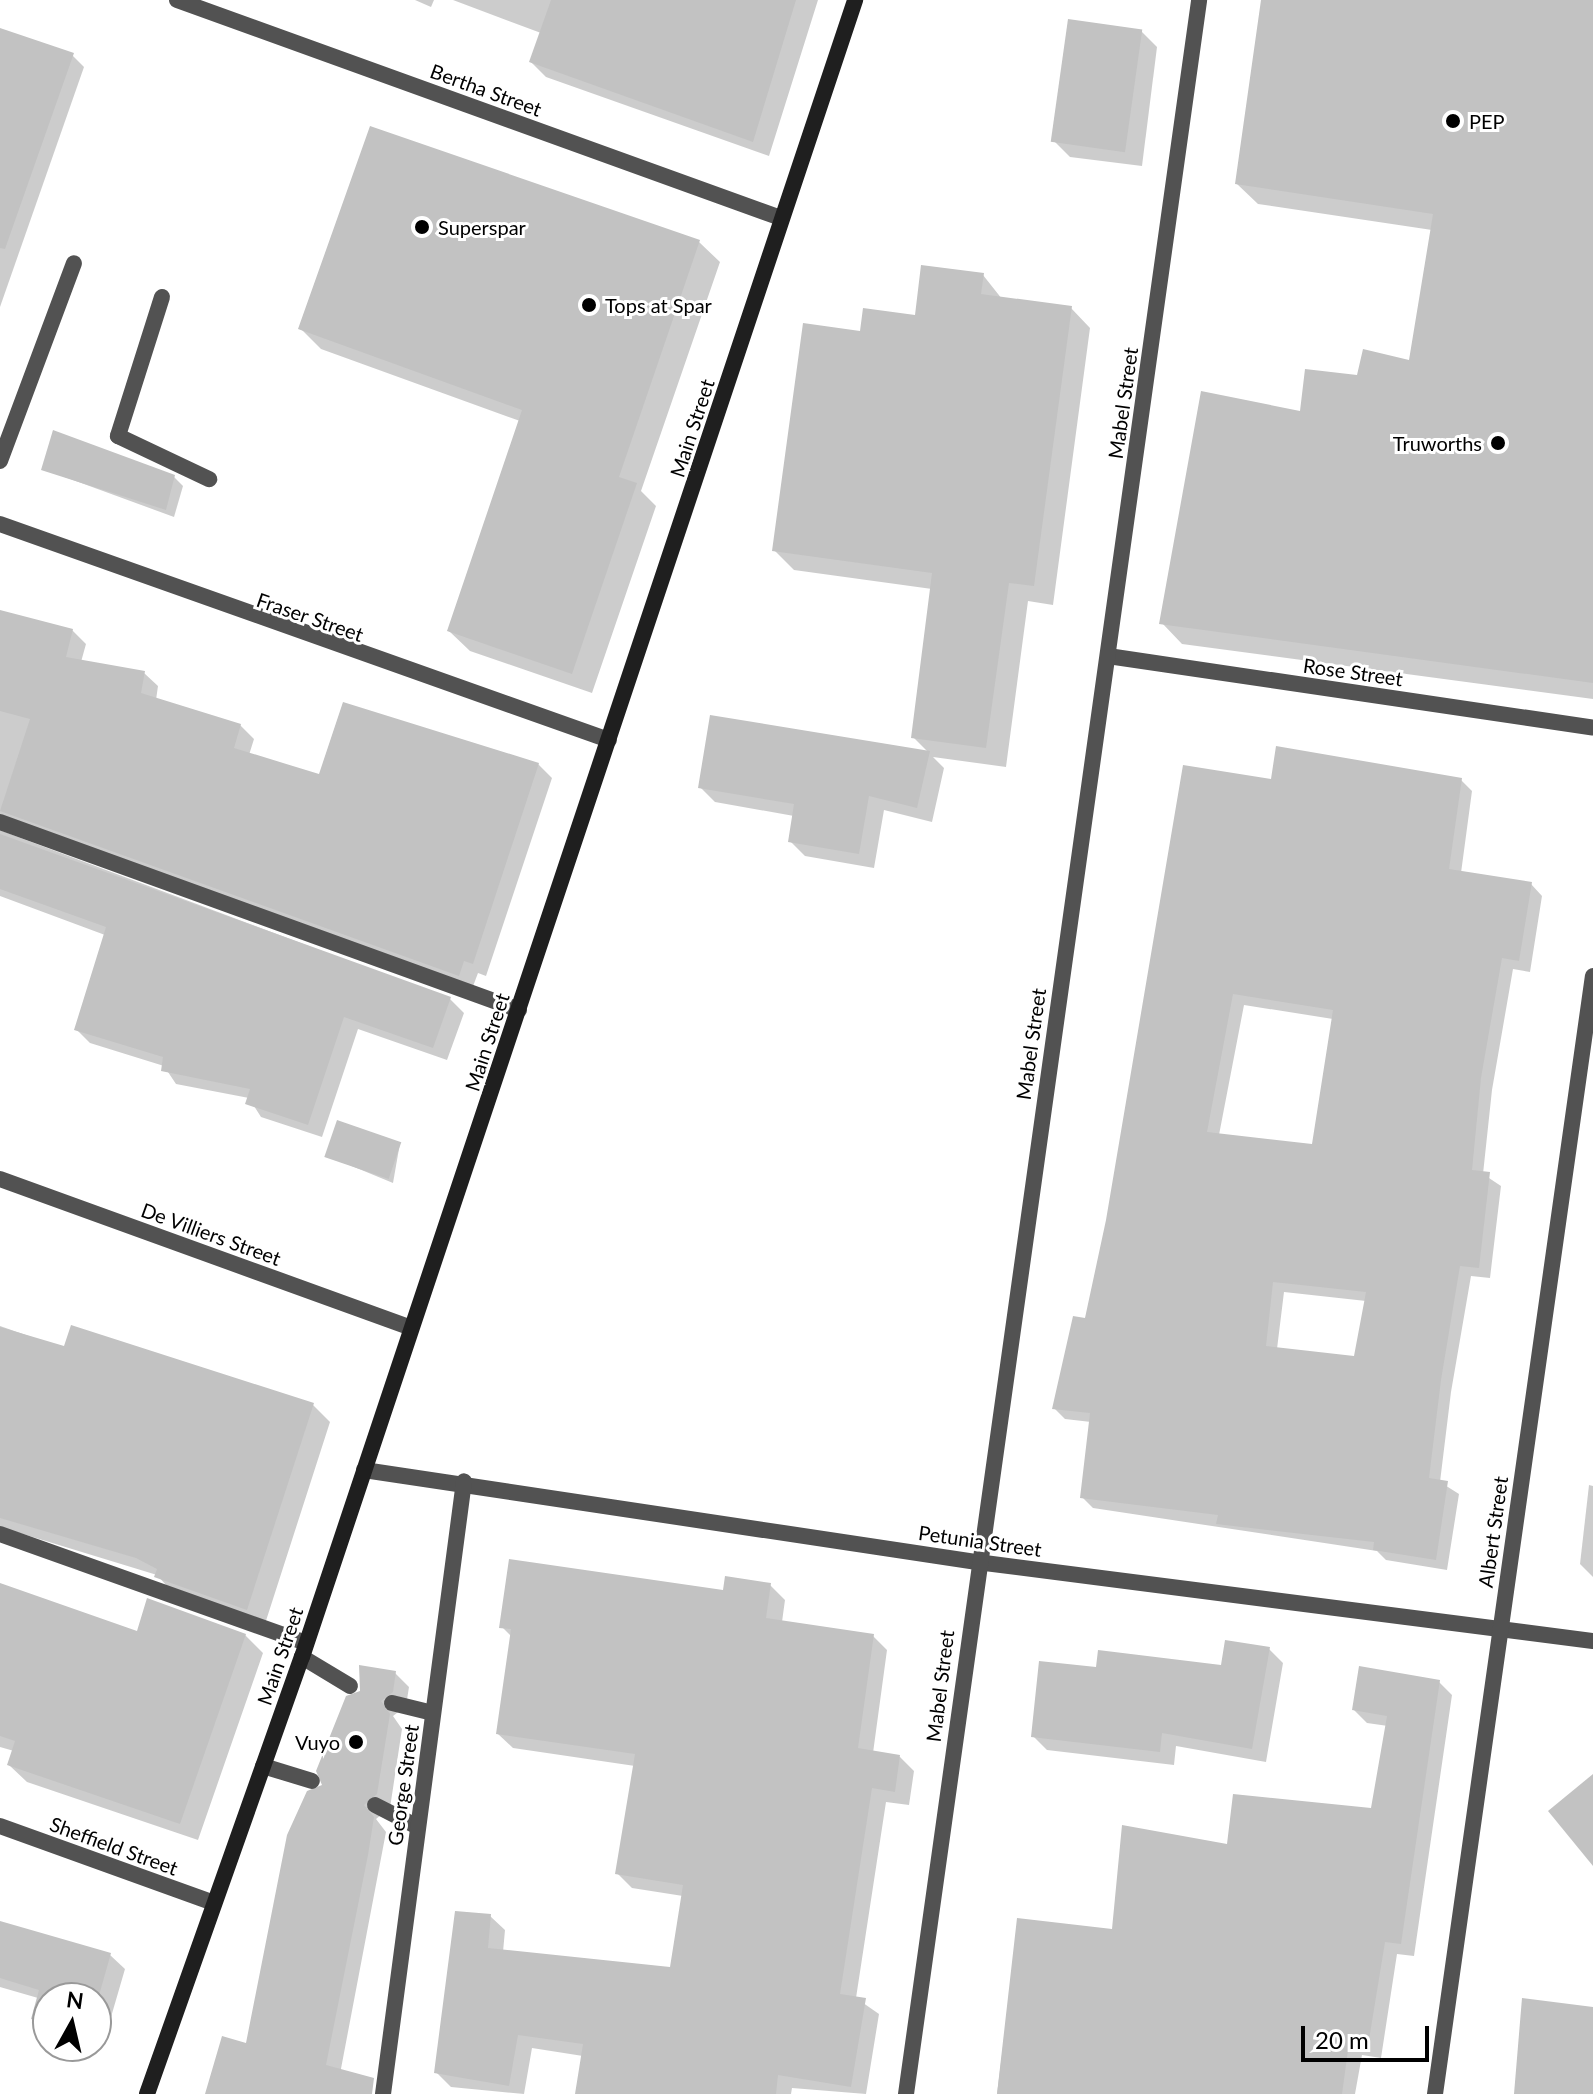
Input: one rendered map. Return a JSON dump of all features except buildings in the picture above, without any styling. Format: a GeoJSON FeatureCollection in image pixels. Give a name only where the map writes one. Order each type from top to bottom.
{"type":"FeatureCollection","features":[{"type":"Feature","properties":{"kind":"main road","name":"Main Street"},"geometry":{"type":"LineString","coordinates":[[147,2094],[304,1650],[408,1327],[519,1010],[855,0]]}},
{"type":"Feature","properties":{"kind":"street","name":"Bertha Street"},"geometry":{"type":"LineString","coordinates":[[177,0],[781,218]]}},
{"type":"Feature","properties":{"kind":"street","name":"Mabel Street"},"geometry":{"type":"LineString","coordinates":[[906,2094],[977,1562],[1199,0]]}},
{"type":"Feature","properties":{"kind":"street"},"geometry":{"type":"LineString","coordinates":[[0,461],[74,263]]}},
{"type":"Feature","properties":{"kind":"street"},"geometry":{"type":"LineString","coordinates":[[162,297],[118,436],[209,479]]}},
{"type":"Feature","properties":{"kind":"street","name":"Fraser Street"},"geometry":{"type":"LineString","coordinates":[[0,524],[609,740]]}},
{"type":"Feature","properties":{"kind":"street","name":"Rose Street"},"geometry":{"type":"LineString","coordinates":[[1108,656],[1593,728]]}},
{"type":"Feature","properties":{"kind":"street"},"geometry":{"type":"LineString","coordinates":[[0,822],[519,1010]]}},
{"type":"Feature","properties":{"kind":"street","name":"Albert Street"},"geometry":{"type":"LineString","coordinates":[[1435,2094],[1593,976]]}},
{"type":"Feature","properties":{"kind":"street","name":"De Villiers Street"},"geometry":{"type":"LineString","coordinates":[[0,1179],[408,1327]]}},
{"type":"Feature","properties":{"kind":"street","name":"Petunia Street"},"geometry":{"type":"LineString","coordinates":[[364,1470],[464,1481],[977,1562],[1593,1641]]}},
{"type":"Feature","properties":{"kind":"street","name":"George Street"},"geometry":{"type":"LineString","coordinates":[[383,2094],[464,1481]]}},
{"type":"Feature","properties":{"kind":"street"},"geometry":{"type":"LineString","coordinates":[[0,1534],[304,1650],[350,1686]]}},
{"type":"Feature","properties":{"kind":"street"},"geometry":{"type":"LineString","coordinates":[[392,1703],[433,1713]]}},
{"type":"Feature","properties":{"kind":"street"},"geometry":{"type":"LineString","coordinates":[[263,1766],[312,1781]]}},
{"type":"Feature","properties":{"kind":"street"},"geometry":{"type":"LineString","coordinates":[[375,1805],[418,1827]]}},
{"type":"Feature","properties":{"kind":"street","name":"Sheffield Street"},"geometry":{"type":"LineString","coordinates":[[0,1826],[214,1903]]}},
{"type":"Feature","properties":{"kind":"place","name":"PEP"},"geometry":{"type":"Point","coordinates":[1453,121]}},
{"type":"Feature","properties":{"kind":"place","name":"Superspar"},"geometry":{"type":"Point","coordinates":[422,227]}},
{"type":"Feature","properties":{"kind":"place","name":"Tops at Spar"},"geometry":{"type":"Point","coordinates":[589,305]}},
{"type":"Feature","properties":{"kind":"place","name":"Truworths"},"geometry":{"type":"Point","coordinates":[1498,443]}},
{"type":"Feature","properties":{"kind":"place","name":"Vuyo"},"geometry":{"type":"Point","coordinates":[356,1742]}}]}
